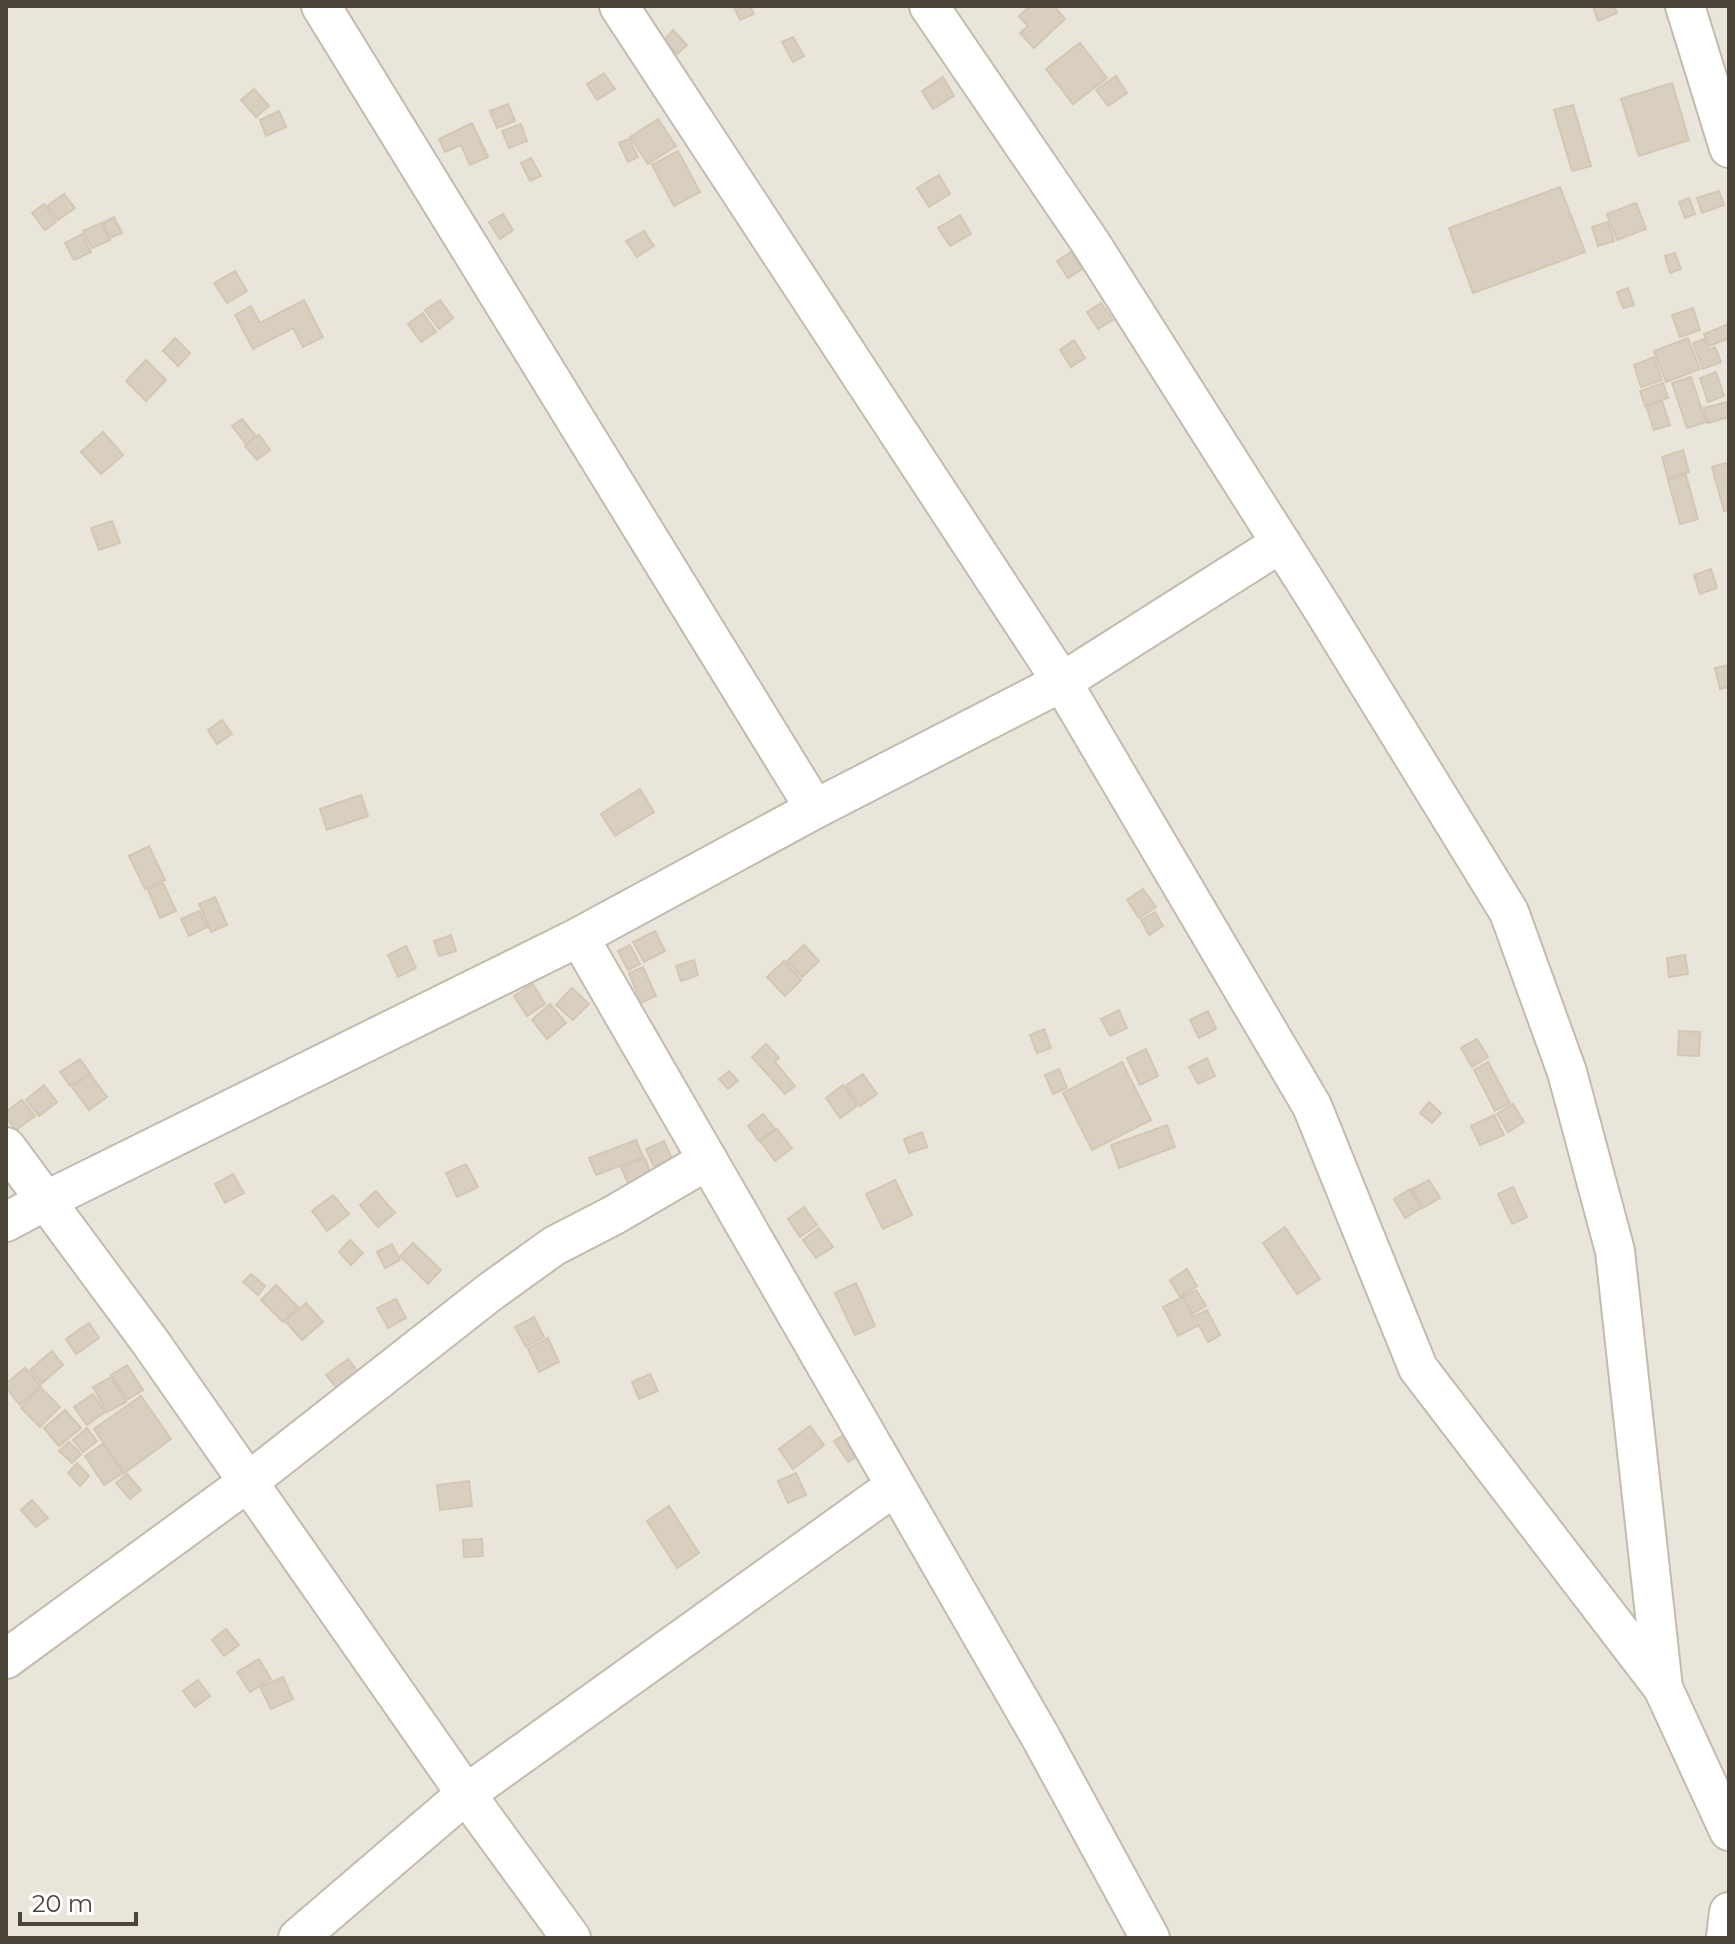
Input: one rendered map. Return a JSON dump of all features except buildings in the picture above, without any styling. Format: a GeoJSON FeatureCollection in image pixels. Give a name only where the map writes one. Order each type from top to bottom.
{"type":"FeatureCollection","features":[{"type":"Feature","properties":{"kind":"street"},"geometry":{"type":"LineString","coordinates":[[321,6],[815,809]]}},
{"type":"Feature","properties":{"kind":"street"},"geometry":{"type":"LineString","coordinates":[[619,6],[1062,682],[1312,1106],[1418,1368],[1663,1688],[1729,1831]]}},
{"type":"Feature","properties":{"kind":"street"},"geometry":{"type":"LineString","coordinates":[[929,6],[1090,242],[1509,912],[1567,1072],[1615,1251],[1663,1688]]}},
{"type":"Feature","properties":{"kind":"street"},"geometry":{"type":"LineString","coordinates":[[1685,6],[1729,148]]}},
{"type":"Feature","properties":{"kind":"street"},"geometry":{"type":"LineString","coordinates":[[6,1222],[579,937],[815,809],[1062,682],[1281,543]]}},
{"type":"Feature","properties":{"kind":"street"},"geometry":{"type":"LineString","coordinates":[[579,937],[1040,1736],[1150,1938]]}},
{"type":"Feature","properties":{"kind":"street"},"geometry":{"type":"LineString","coordinates":[[6,1147],[151,1343],[466,1794],[571,1938]]}},
{"type":"Feature","properties":{"kind":"street"},"geometry":{"type":"LineString","coordinates":[[6,1659],[248,1482],[490,1292],[554,1246],[708,1160]]}},
{"type":"Feature","properties":{"kind":"street"},"geometry":{"type":"LineString","coordinates":[[298,1938],[466,1794],[895,1486]]}},
{"type":"Feature","properties":{"kind":"shaded area"},"geometry":{"type":"Polygon","coordinates":[[[6,6],[1729,6],[1729,1938],[6,1938],[6,6]]]}}]}
